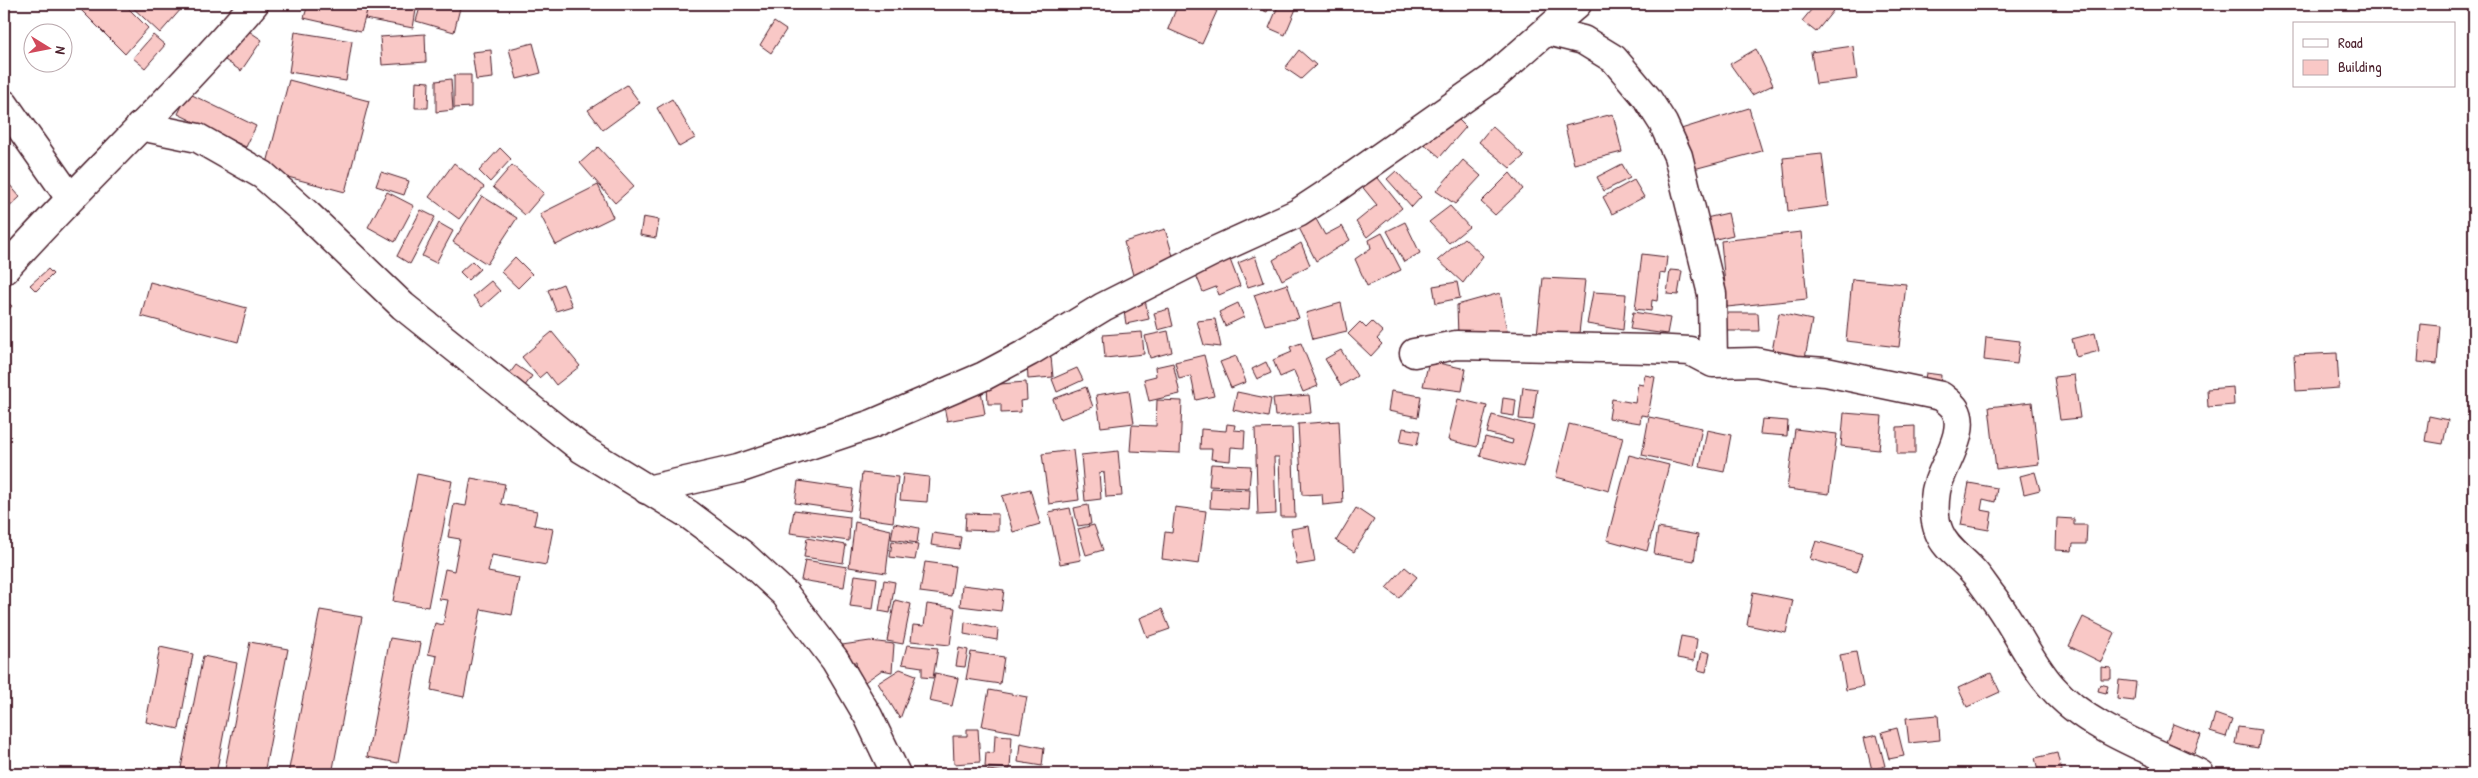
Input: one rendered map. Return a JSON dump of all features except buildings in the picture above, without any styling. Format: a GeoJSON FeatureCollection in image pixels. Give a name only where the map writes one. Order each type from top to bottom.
{"type":"FeatureCollection","features":[{"type":"Feature","properties":{"kind":"street"},"geometry":{"type":"LineString","coordinates":[[4,270],[70,198],[196,70],[254,4]]}},
{"type":"Feature","properties":{"kind":"street"},"geometry":{"type":"LineString","coordinates":[[647,490],[738,469],[872,424],[991,372],[1037,348],[1103,307],[1210,253],[1298,213],[1490,80],[1577,4]]}},
{"type":"Feature","properties":{"kind":"street"},"geometry":{"type":"LineString","coordinates":[[1547,32],[1583,40],[1614,59],[1646,98],[1663,123],[1678,156],[1712,294],[1713,363]]}},
{"type":"Feature","properties":{"kind":"street"},"geometry":{"type":"LineString","coordinates":[[4,104],[70,198]]}},
{"type":"Feature","properties":{"kind":"street"},"geometry":{"type":"LineString","coordinates":[[140,126],[198,138],[262,175],[307,214],[379,284],[467,358],[582,449],[718,535],[785,594],[834,660],[854,691],[896,774]]}},
{"type":"Feature","properties":{"kind":"street"},"geometry":{"type":"LineString","coordinates":[[1414,353],[1456,345],[1690,351],[1713,363],[1756,362],[1796,370],[1826,372],[1941,396],[1955,409],[1958,425],[1955,444],[1936,492],[1935,520],[1939,534],[1948,548],[1972,570],[2000,606],[2039,671],[2062,698],[2095,724],[2200,774]]}}]}
